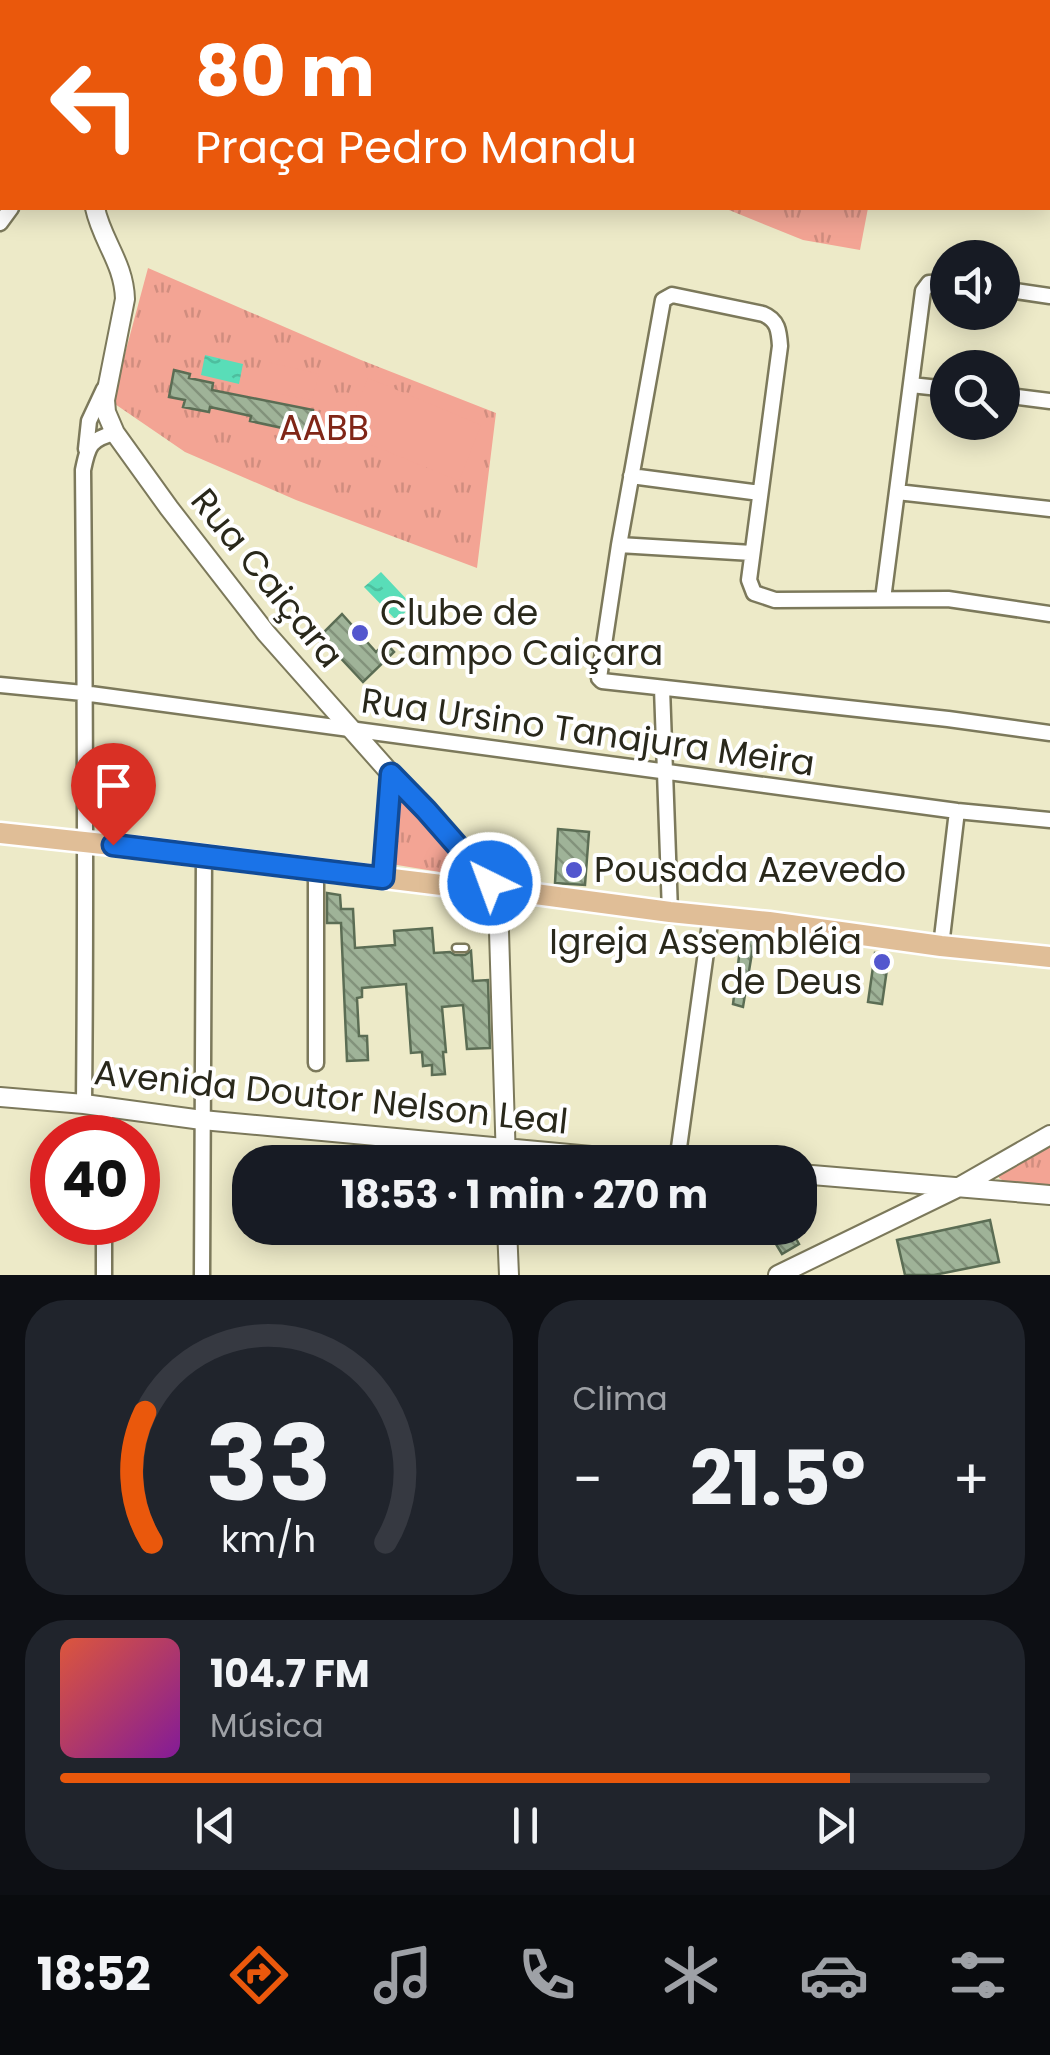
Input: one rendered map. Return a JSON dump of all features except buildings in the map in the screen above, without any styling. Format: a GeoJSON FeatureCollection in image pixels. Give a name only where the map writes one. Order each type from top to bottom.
{"type":"FeatureCollection","features":[{"type":"Feature","properties":{"kind":"main road"},"geometry":{"type":"LineString","coordinates":[[0,833],[1050,957]]}},
{"type":"Feature","properties":{"kind":"street"},"geometry":{"type":"LineString","coordinates":[[84,1104],[84,470],[89,421],[106,384],[126,299],[122,270],[101,230],[96,210]]}},
{"type":"Feature","properties":{"kind":"street"},"geometry":{"type":"LineString","coordinates":[[883,599],[924,291],[930,283]]}},
{"type":"Feature","properties":{"kind":"street"},"geometry":{"type":"LineString","coordinates":[[1020,292],[1050,296]]}},
{"type":"Feature","properties":{"kind":"street"},"geometry":{"type":"LineString","coordinates":[[1050,614],[966,600],[774,600],[754,593],[749,580],[780,346],[776,324],[772,317],[724,306],[668,296],[663,300],[619,544],[599,674],[602,682],[1050,733]]}},
{"type":"Feature","properties":{"kind":"street"},"geometry":{"type":"LineString","coordinates":[[86,454],[91,443],[115,433],[106,412],[106,384]]}},
{"type":"Feature","properties":{"kind":"street"},"geometry":{"type":"LineString","coordinates":[[911,384],[930,387]]}},
{"type":"Feature","properties":{"kind":"street"},"geometry":{"type":"LineString","coordinates":[[1020,397],[1050,401]]}},
{"type":"Feature","properties":{"kind":"street","name":"Rua Caiçara"},"geometry":{"type":"LineString","coordinates":[[115,433],[266,633],[498,889]]}},
{"type":"Feature","properties":{"kind":"street"},"geometry":{"type":"LineString","coordinates":[[631,476],[760,493]]}},
{"type":"Feature","properties":{"kind":"street"},"geometry":{"type":"LineString","coordinates":[[897,492],[1050,509]]}},
{"type":"Feature","properties":{"kind":"street"},"geometry":{"type":"LineString","coordinates":[[619,544],[752,553]]}},
{"type":"Feature","properties":{"kind":"street","name":"Rua Ursino Tanajura Meira"},"geometry":{"type":"LineString","coordinates":[[0,685],[1050,820]]}},
{"type":"Feature","properties":{"kind":"street"},"geometry":{"type":"LineString","coordinates":[[662,688],[670,912]]}},
{"type":"Feature","properties":{"kind":"street"},"geometry":{"type":"LineString","coordinates":[[383,878],[391,774]]}},
{"type":"Feature","properties":{"kind":"street"},"geometry":{"type":"LineString","coordinates":[[941,946],[957,811]]}},
{"type":"Feature","properties":{"kind":"street"},"geometry":{"type":"LineString","coordinates":[[202,1275],[204,856]]}},
{"type":"Feature","properties":{"kind":"street"},"geometry":{"type":"LineString","coordinates":[[316,870],[316,1063]]}},
{"type":"Feature","properties":{"kind":"street"},"geometry":{"type":"LineString","coordinates":[[498,889],[506,1145]]}},
{"type":"Feature","properties":{"kind":"street"},"geometry":{"type":"LineString","coordinates":[[679,1145],[710,916]]}},
{"type":"Feature","properties":{"kind":"street","name":"Avenida Doutor Nelson Leal"},"geometry":{"type":"LineString","coordinates":[[0,1097],[419,1145]]}},
{"type":"Feature","properties":{"kind":"street"},"geometry":{"type":"LineString","coordinates":[[106,1107],[106,1115]]}},
{"type":"Feature","properties":{"kind":"street"},"geometry":{"type":"LineString","coordinates":[[778,1275],[959,1187],[1050,1135]]}},
{"type":"Feature","properties":{"kind":"street"},"geometry":{"type":"LineString","coordinates":[[817,1175],[1050,1195]]}},
{"type":"Feature","properties":{"kind":"street"},"geometry":{"type":"LineString","coordinates":[[104,1245],[104,1275]]}},
{"type":"Feature","properties":{"kind":"street"},"geometry":{"type":"LineString","coordinates":[[508,1245],[509,1275]]}},
{"type":"Feature","properties":{"kind":"green space"},"geometry":{"type":"Polygon","coordinates":[[[729,210],[868,210],[860,250],[803,240],[729,210]]]}},
{"type":"Feature","properties":{"kind":"green space","name":"AABB"},"geometry":{"type":"Polygon","coordinates":[[[148,268],[496,413],[477,568],[296,500],[185,452],[112,402],[148,268]]]}},
{"type":"Feature","properties":{"kind":"green space"},"geometry":{"type":"Polygon","coordinates":[[[267,362],[319,374],[312,400],[260,390],[267,362]]]}},
{"type":"Feature","properties":{"kind":"green space"},"geometry":{"type":"Polygon","coordinates":[[[368,378],[481,425],[459,481],[345,434],[368,378]]]}},
{"type":"Feature","properties":{"kind":"green space"},"geometry":{"type":"Polygon","coordinates":[[[401,796],[468,868],[464,873],[391,864],[401,796]]]}},
{"type":"Feature","properties":{"kind":"green space"},"geometry":{"type":"Polygon","coordinates":[[[1050,1145],[1050,1191],[999,1178],[1001,1171],[1050,1145]]]}},
{"type":"Feature","properties":{"kind":"water"},"geometry":{"type":"Polygon","coordinates":[[[205,355],[243,364],[239,384],[201,375],[205,355]]]}},
{"type":"Feature","properties":{"kind":"water"},"geometry":{"type":"Polygon","coordinates":[[[381,572],[412,605],[397,621],[364,587],[381,572]]]}},
{"type":"Feature","properties":{"kind":"place","name":"Clube de Campo Caiçara"},"geometry":{"type":"Point","coordinates":[360,633]}},
{"type":"Feature","properties":{"kind":"place","name":"Pousada Azevedo"},"geometry":{"type":"Point","coordinates":[574,870]}},
{"type":"Feature","properties":{"kind":"place","name":"Igreja Assembléia de Deus"},"geometry":{"type":"Point","coordinates":[882,962]}},
{"type":"Feature","properties":{"kind":"route"},"geometry":{"type":"LineString","coordinates":[[113,845],[383,878],[391,774],[490,883]]}}]}
